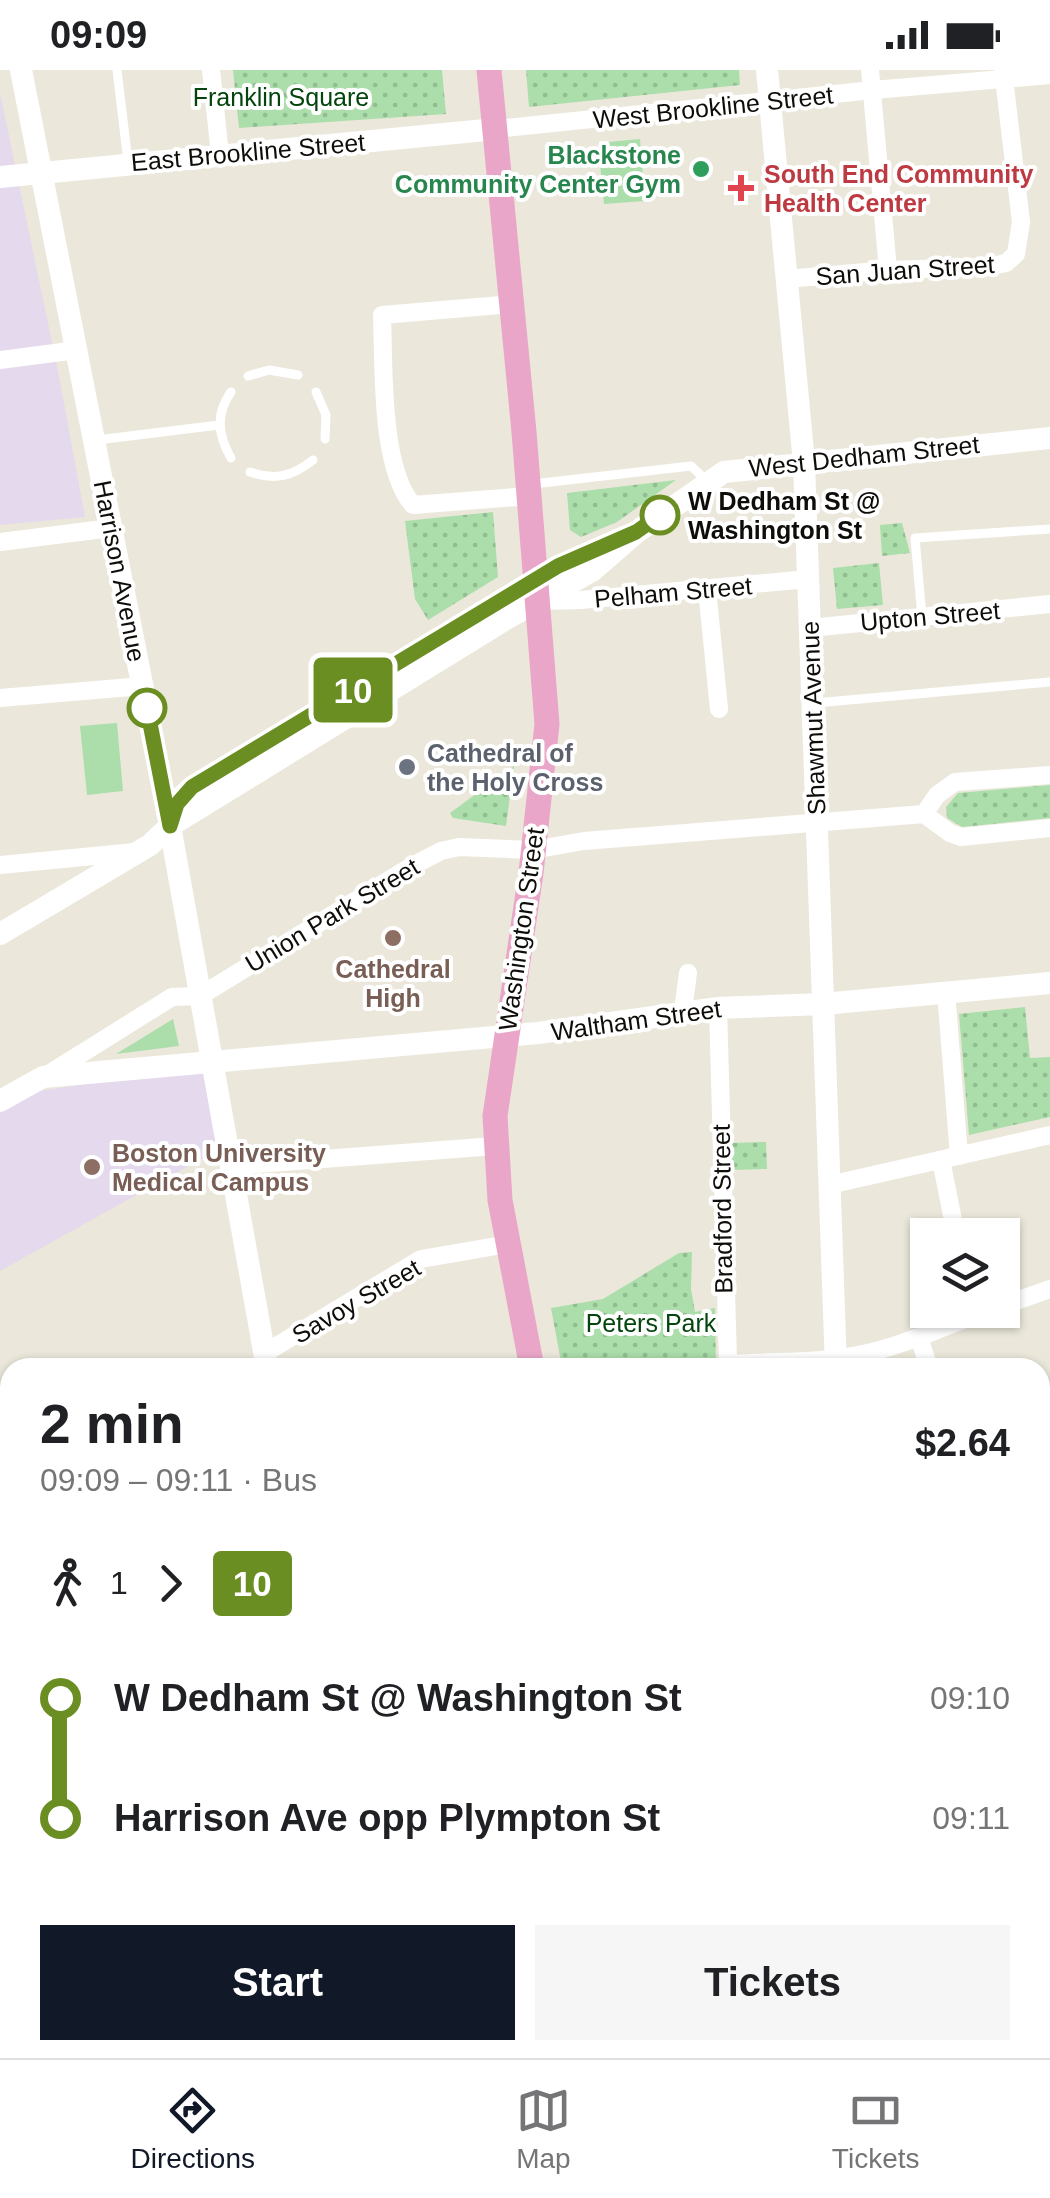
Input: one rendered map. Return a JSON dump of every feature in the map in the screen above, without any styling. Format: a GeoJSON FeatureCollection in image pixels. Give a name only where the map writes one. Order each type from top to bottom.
{"type":"FeatureCollection","features":[{"type":"Feature","properties":{"kind":"main road","name":"Harrison Avenue"},"geometry":{"type":"LineString","coordinates":[[20,70],[170,826],[266,1358]]}},
{"type":"Feature","properties":{"kind":"main road","name":"Washington Street"},"geometry":{"type":"LineString","coordinates":[[489,70],[529,490],[547,731],[494,1116],[500,1200],[530,1358]]}},
{"type":"Feature","properties":{"kind":"main road","name":"Shawmut Avenue"},"geometry":{"type":"LineString","coordinates":[[767,70],[804,463],[835,1358]]}},
{"type":"Feature","properties":{"kind":"main road","name":"East Brookline Street"},"geometry":{"type":"LineString","coordinates":[[0,177],[496,128]]}},
{"type":"Feature","properties":{"kind":"main road","name":"West Dedham Street"},"geometry":{"type":"LineString","coordinates":[[0,934],[140,852],[170,826],[537,590],[603,564],[636,532],[733,469],[1050,438]]}},
{"type":"Feature","properties":{"kind":"main road","name":"Waltham Street"},"geometry":{"type":"LineString","coordinates":[[43,1077],[505,1036],[718,1008],[823,1004],[1050,983]]}},
{"type":"Feature","properties":{"kind":"main road","name":"Union Park Street"},"geometry":{"type":"LineString","coordinates":[[0,1101],[43,1077]]}},
{"type":"Feature","properties":{"kind":"street"},"geometry":{"type":"LineString","coordinates":[[211,70],[220,155]]}},
{"type":"Feature","properties":{"kind":"street"},"geometry":{"type":"LineString","coordinates":[[870,70],[888,270]]}},
{"type":"Feature","properties":{"kind":"street","name":"West Brookline Street"},"geometry":{"type":"LineString","coordinates":[[496,128],[770,102],[1003,74],[1050,75]]}},
{"type":"Feature","properties":{"kind":"street","name":"San Juan Street"},"geometry":{"type":"LineString","coordinates":[[786,280],[888,270],[987,267],[1006,263],[1016,254],[1021,222],[1003,74]]}},
{"type":"Feature","properties":{"kind":"street"},"geometry":{"type":"LineString","coordinates":[[512,304],[382,316],[386,420],[400,491],[413,505],[529,490]]}},
{"type":"Feature","properties":{"kind":"street"},"geometry":{"type":"LineString","coordinates":[[0,360],[77,350]]}},
{"type":"Feature","properties":{"kind":"street"},"geometry":{"type":"LineString","coordinates":[[0,542],[111,528]]}},
{"type":"Feature","properties":{"kind":"street","name":"Pelham Street"},"geometry":{"type":"LineString","coordinates":[[537,590],[708,588],[808,579]]}},
{"type":"Feature","properties":{"kind":"street"},"geometry":{"type":"LineString","coordinates":[[708,588],[719,709]]}},
{"type":"Feature","properties":{"kind":"street","name":"Upton Street"},"geometry":{"type":"LineString","coordinates":[[810,628],[1050,604]]}},
{"type":"Feature","properties":{"kind":"street"},"geometry":{"type":"LineString","coordinates":[[0,698],[142,686]]}},
{"type":"Feature","properties":{"kind":"street"},"geometry":{"type":"LineString","coordinates":[[1050,775],[955,782],[937,795],[924,814],[962,837],[1050,828]]}},
{"type":"Feature","properties":{"kind":"street","name":"Union Park Street"},"geometry":{"type":"LineString","coordinates":[[43,1077],[172,997],[200,996],[441,851],[459,847],[532,850],[584,841],[924,814]]}},
{"type":"Feature","properties":{"kind":"street"},"geometry":{"type":"LineString","coordinates":[[0,865],[140,852]]}},
{"type":"Feature","properties":{"kind":"street"},"geometry":{"type":"LineString","coordinates":[[684,1003],[688,973]]}},
{"type":"Feature","properties":{"kind":"street"},"geometry":{"type":"LineString","coordinates":[[946,992],[955,1218]]}},
{"type":"Feature","properties":{"kind":"street","name":"Bradford Street"},"geometry":{"type":"LineString","coordinates":[[718,1008],[726,1358]]}},
{"type":"Feature","properties":{"kind":"street"},"geometry":{"type":"LineString","coordinates":[[829,1185],[1050,1136]]}},
{"type":"Feature","properties":{"kind":"street"},"geometry":{"type":"LineString","coordinates":[[231,1166],[495,1146]]}},
{"type":"Feature","properties":{"kind":"street","name":"Savoy Street"},"geometry":{"type":"LineString","coordinates":[[269,1358],[421,1259],[508,1244]]}},
{"type":"Feature","properties":{"kind":"street"},"geometry":{"type":"LineString","coordinates":[[1020,1300],[1050,1289]]}},
{"type":"Feature","properties":{"kind":"street"},"geometry":{"type":"LineString","coordinates":[[852,1358],[939,1328]]}},
{"type":"Feature","properties":{"kind":"street"},"geometry":{"type":"LineString","coordinates":[[918,1337],[925,1358]]}},
{"type":"Feature","properties":{"kind":"lane"},"geometry":{"type":"LineString","coordinates":[[117,70],[129,164]]}},
{"type":"Feature","properties":{"kind":"lane"},"geometry":{"type":"LineString","coordinates":[[248,376],[269,370],[298,376]]}},
{"type":"Feature","properties":{"kind":"lane"},"geometry":{"type":"LineString","coordinates":[[230,392],[220,426],[222,442],[231,458]]}},
{"type":"Feature","properties":{"kind":"lane"},"geometry":{"type":"LineString","coordinates":[[316,392],[326,415],[325,439]]}},
{"type":"Feature","properties":{"kind":"lane"},"geometry":{"type":"LineString","coordinates":[[94,440],[220,426]]}},
{"type":"Feature","properties":{"kind":"lane"},"geometry":{"type":"LineString","coordinates":[[250,472],[270,478],[288,475],[313,460]]}},
{"type":"Feature","properties":{"kind":"lane"},"geometry":{"type":"LineString","coordinates":[[529,490],[692,466],[708,482]]}},
{"type":"Feature","properties":{"kind":"lane"},"geometry":{"type":"LineString","coordinates":[[922,616],[916,538],[1050,530]]}},
{"type":"Feature","properties":{"kind":"lane"},"geometry":{"type":"LineString","coordinates":[[812,703],[1050,682]]}},
{"type":"Feature","properties":{"kind":"shaded area"},"geometry":{"type":"Polygon","coordinates":[[[0,93],[59,376],[85,517],[0,525],[0,93]]]}},
{"type":"Feature","properties":{"kind":"shaded area","name":"Boston University Medical Campus"},"geometry":{"type":"Polygon","coordinates":[[[205,1073],[219,1149],[0,1271],[0,1109],[31,1092],[138,1077],[205,1073]]]}},
{"type":"Feature","properties":{"kind":"green space","name":"Franklin Square"},"geometry":{"type":"Polygon","coordinates":[[[233,70],[442,70],[446,114],[239,128],[233,70]]]}},
{"type":"Feature","properties":{"kind":"green space"},"geometry":{"type":"Polygon","coordinates":[[[526,70],[739,70],[740,85],[529,107],[526,70]]]}},
{"type":"Feature","properties":{"kind":"green space"},"geometry":{"type":"Polygon","coordinates":[[[640,139],[645,201],[604,204],[598,143],[640,139]]]}},
{"type":"Feature","properties":{"kind":"green space"},"geometry":{"type":"Polygon","coordinates":[[[676,480],[617,522],[581,537],[570,530],[567,493],[676,480]]]}},
{"type":"Feature","properties":{"kind":"green space"},"geometry":{"type":"Polygon","coordinates":[[[493,512],[498,577],[428,620],[415,599],[405,521],[493,512]]]}},
{"type":"Feature","properties":{"kind":"green space"},"geometry":{"type":"Polygon","coordinates":[[[902,523],[910,553],[882,556],[880,525],[902,523]]]}},
{"type":"Feature","properties":{"kind":"green space"},"geometry":{"type":"Polygon","coordinates":[[[879,563],[883,605],[837,609],[833,568],[879,563]]]}},
{"type":"Feature","properties":{"kind":"green space"},"geometry":{"type":"Polygon","coordinates":[[[117,723],[123,791],[87,795],[80,726],[117,723]]]}},
{"type":"Feature","properties":{"kind":"green space"},"geometry":{"type":"Polygon","coordinates":[[[514,766],[506,826],[453,818],[450,813],[514,766]]]}},
{"type":"Feature","properties":{"kind":"green space"},"geometry":{"type":"Polygon","coordinates":[[[1050,785],[1050,818],[962,827],[947,818],[946,807],[958,793],[1050,785]]]}},
{"type":"Feature","properties":{"kind":"green space"},"geometry":{"type":"Polygon","coordinates":[[[1025,1007],[1030,1058],[1050,1057],[1050,1117],[969,1135],[959,1014],[1025,1007]]]}},
{"type":"Feature","properties":{"kind":"green space"},"geometry":{"type":"Polygon","coordinates":[[[173,1019],[179,1046],[116,1054],[173,1019]]]}},
{"type":"Feature","properties":{"kind":"green space"},"geometry":{"type":"Polygon","coordinates":[[[766,1142],[767,1169],[731,1170],[731,1143],[766,1142]]]}},
{"type":"Feature","properties":{"kind":"green space","name":"Peters Park"},"geometry":{"type":"Polygon","coordinates":[[[692,1252],[695,1312],[715,1308],[716,1358],[560,1358],[551,1308],[603,1299],[679,1253],[692,1252]]]}},
{"type":"Feature","properties":{"kind":"bus line","name":"10"},"geometry":{"type":"LineString","coordinates":[[147,708],[170,826],[177,804],[192,787],[558,566],[636,532],[660,515]]}},
{"type":"Feature","properties":{"kind":"place","name":"Blackstone Community Center Gym"},"geometry":{"type":"Point","coordinates":[701,169]}},
{"type":"Feature","properties":{"kind":"place","name":"South End Community Health Center"},"geometry":{"type":"Point","coordinates":[741,188]}},
{"type":"Feature","properties":{"kind":"place","name":"W Dedham St @ Washington St"},"geometry":{"type":"Point","coordinates":[660,515]}},
{"type":"Feature","properties":{"kind":"place","name":"Cathedral of the Holy Cross"},"geometry":{"type":"Point","coordinates":[407,767]}},
{"type":"Feature","properties":{"kind":"place","name":"Cathedral High"},"geometry":{"type":"Point","coordinates":[393,938]}},
{"type":"Feature","properties":{"kind":"place","name":"Boston University Medical Campus"},"geometry":{"type":"Point","coordinates":[92,1167]}}]}
